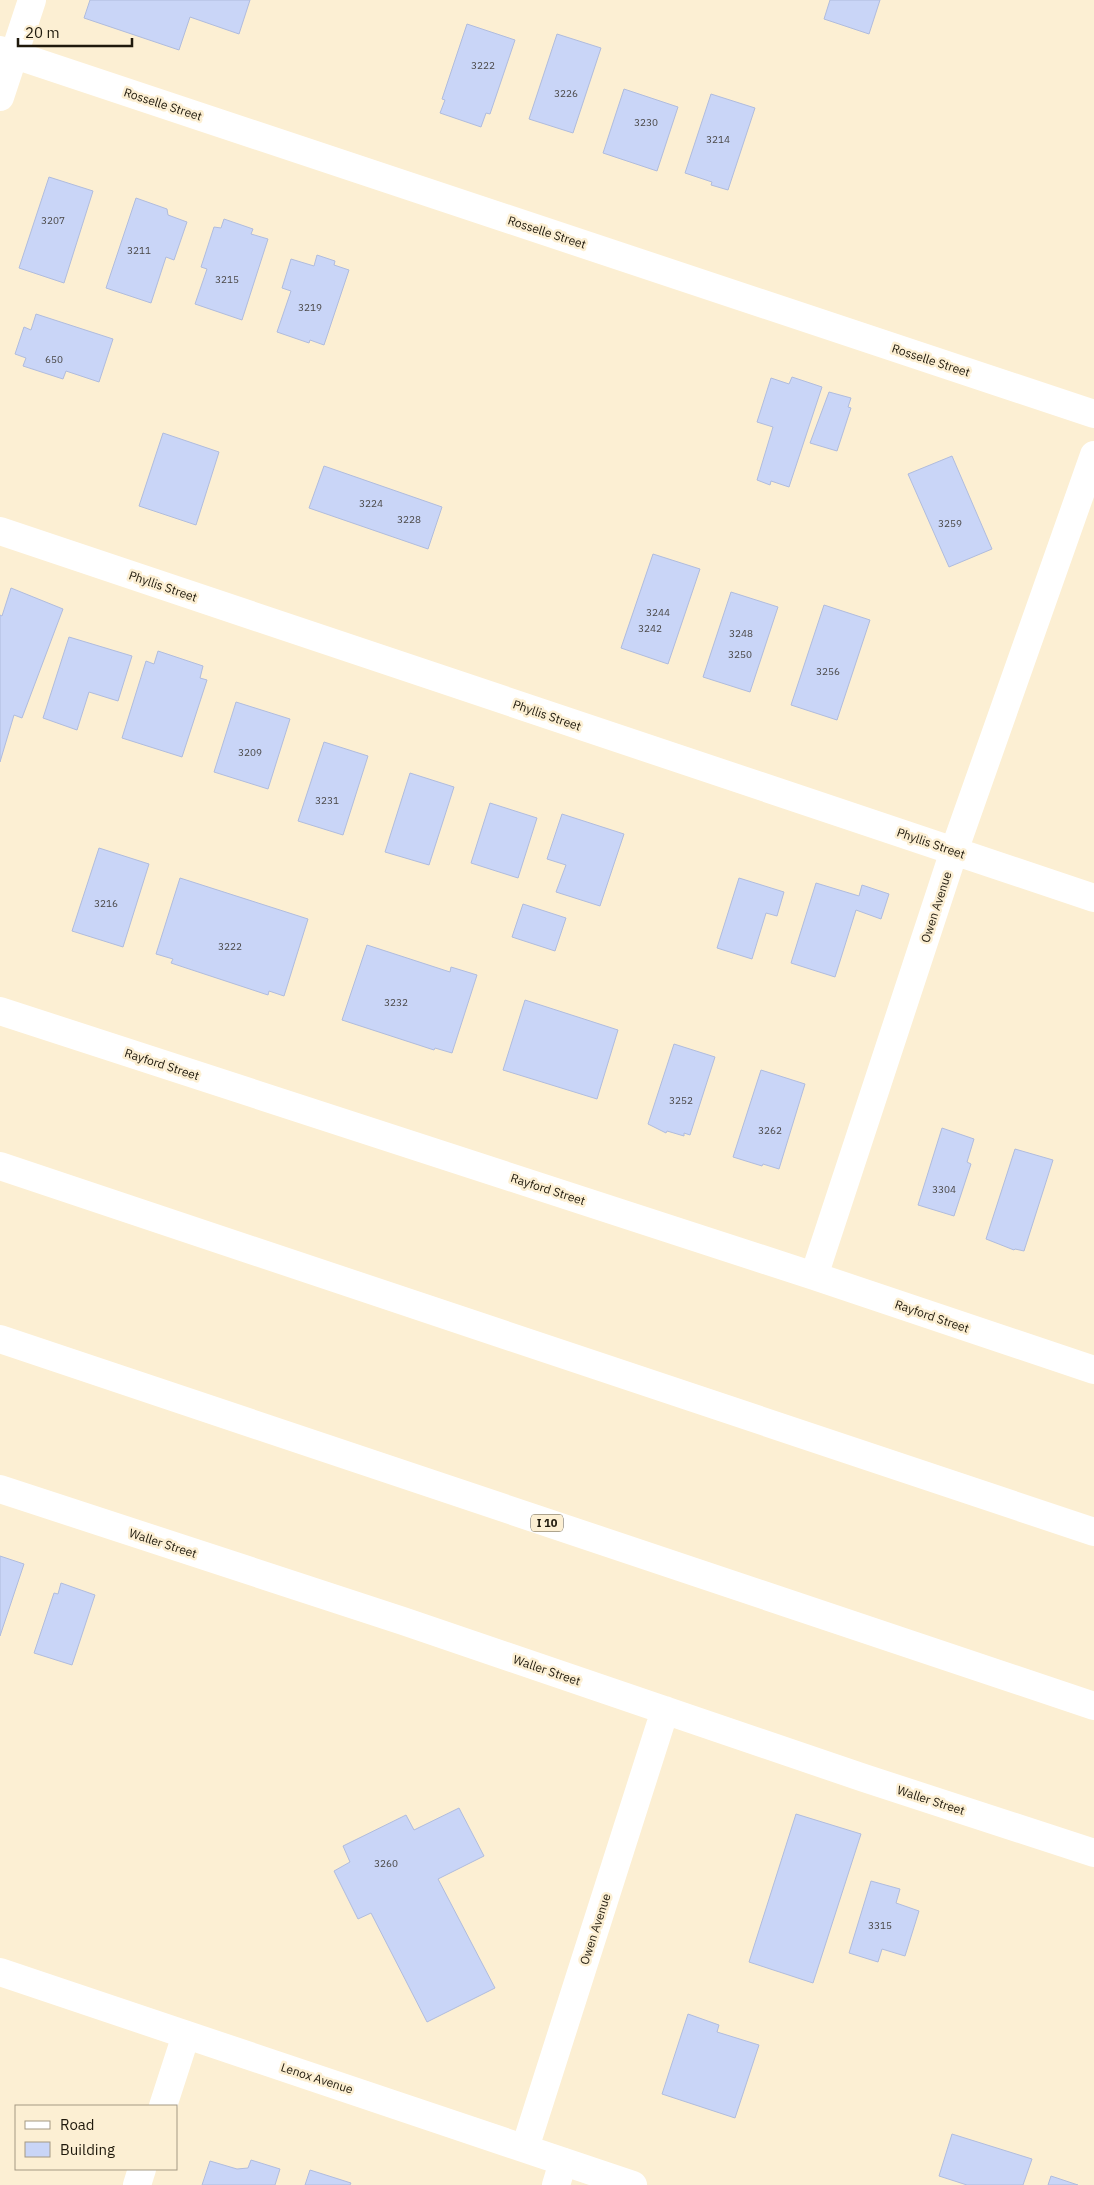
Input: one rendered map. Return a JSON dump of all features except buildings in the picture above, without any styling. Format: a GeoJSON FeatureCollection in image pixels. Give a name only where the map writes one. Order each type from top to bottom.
{"type":"FeatureCollection","features":[{"type":"Feature","properties":{"kind":"main road"},"geometry":{"type":"LineString","coordinates":[[0,97],[7,52],[32,0]]}},
{"type":"Feature","properties":{"kind":"main road","name":"Rosselle Street"},"geometry":{"type":"LineString","coordinates":[[7,52],[1094,414]]}},
{"type":"Feature","properties":{"kind":"main road","name":"Owen Avenue"},"geometry":{"type":"LineString","coordinates":[[814,1276],[954,851],[1094,455]]}},
{"type":"Feature","properties":{"kind":"main road","name":"Phyllis Street"},"geometry":{"type":"LineString","coordinates":[[0,531],[1094,898]]}},
{"type":"Feature","properties":{"kind":"main road","name":"Rayford Street"},"geometry":{"type":"LineString","coordinates":[[0,1011],[814,1276],[1094,1370]]}},
{"type":"Feature","properties":{"kind":"main road"},"geometry":{"type":"LineString","coordinates":[[0,1166],[1094,1532]]}},
{"type":"Feature","properties":{"kind":"main road","name":"I 10"},"geometry":{"type":"LineString","coordinates":[[0,1339],[1094,1706]]}},
{"type":"Feature","properties":{"kind":"main road","name":"Waller Street"},"geometry":{"type":"LineString","coordinates":[[0,1489],[394,1618],[864,1778],[1094,1853]]}},
{"type":"Feature","properties":{"kind":"main road","name":"Owen Avenue"},"geometry":{"type":"LineString","coordinates":[[525,2148],[665,1710]]}},
{"type":"Feature","properties":{"kind":"main road","name":"Lenox Avenue"},"geometry":{"type":"LineString","coordinates":[[0,1972],[525,2148],[560,2173],[633,2185]]}},
{"type":"Feature","properties":{"kind":"main road"},"geometry":{"type":"LineString","coordinates":[[163,2105],[186,2035]]}},
{"type":"Feature","properties":{"kind":"main road"},"geometry":{"type":"LineString","coordinates":[[137,2185],[142,2170]]}}]}
